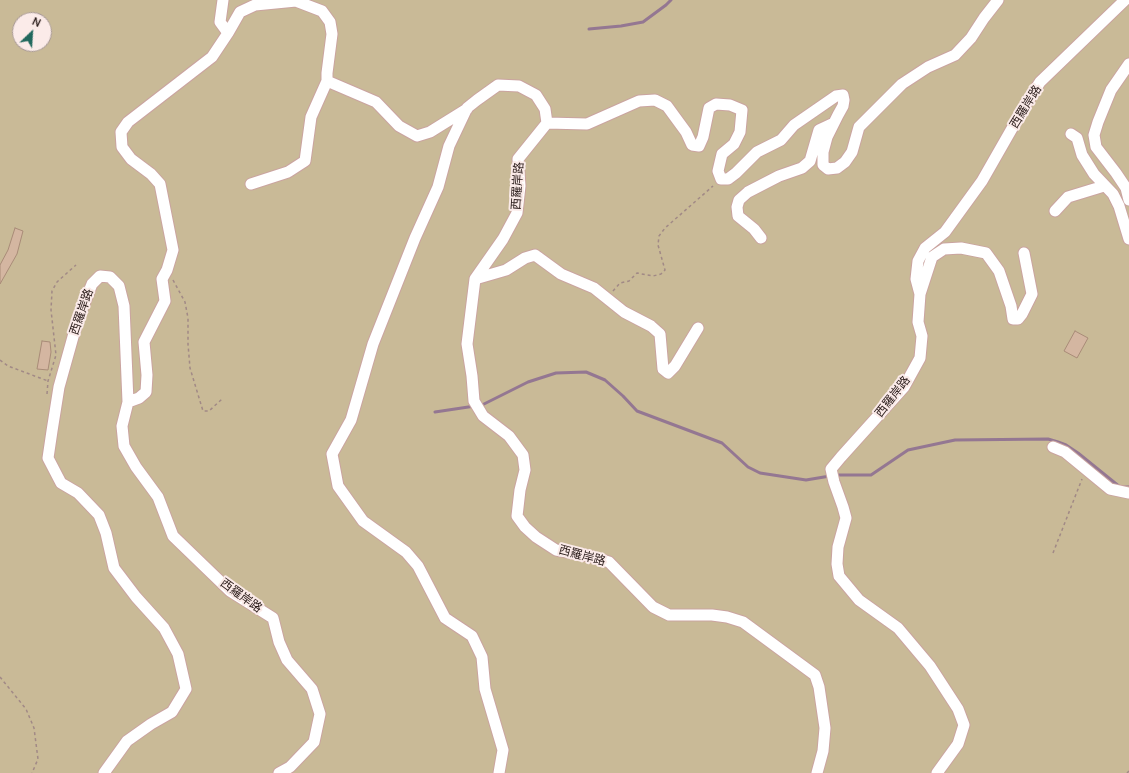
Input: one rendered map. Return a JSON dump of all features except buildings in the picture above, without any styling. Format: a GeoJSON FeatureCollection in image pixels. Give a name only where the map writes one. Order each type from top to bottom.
{"type":"FeatureCollection","features":[{"type":"Feature","properties":{"kind":"street"},"geometry":{"type":"LineString","coordinates":[[224,0],[220,22],[228,33]]}},
{"type":"Feature","properties":{"kind":"street"},"geometry":{"type":"LineString","coordinates":[[327,81],[376,102],[399,126],[417,136],[430,132],[467,108],[498,85],[519,86],[536,94],[545,109],[548,123],[587,124],[639,101],[655,100],[667,106],[686,132],[692,145],[699,146],[703,137],[709,108],[716,104],[730,105],[742,110],[740,132],[734,144],[722,154],[718,171],[721,179],[728,179],[757,152],[781,140],[794,125],[836,96],[843,95],[843,106],[827,137],[823,152],[823,165],[828,169],[837,168],[845,162],[852,152],[859,127],[902,84],[928,67],[955,55],[971,38],[998,0]]}},
{"type":"Feature","properties":{"kind":"street","name":"西羅岸路"},"geometry":{"type":"LineString","coordinates":[[937,773],[958,744],[964,725],[958,709],[930,666],[898,628],[859,600],[839,576],[837,564],[838,547],[846,518],[831,469],[904,387],[920,358],[922,336],[918,322],[920,294],[916,273],[918,260],[925,248],[945,232],[982,181],[1040,82],[1125,0]]}},
{"type":"Feature","properties":{"kind":"street"},"geometry":{"type":"LineString","coordinates":[[128,402],[139,398],[146,392],[147,375],[144,342],[165,302],[162,279],[167,270],[172,250],[160,184],[151,174],[131,159],[122,147],[121,132],[128,122],[212,57],[240,12],[255,5],[296,1],[322,11],[330,22],[332,34],[327,81],[311,117],[305,161],[288,172],[251,184]]}},
{"type":"Feature","properties":{"kind":"street"},"geometry":{"type":"LineString","coordinates":[[1129,64],[1111,90],[1094,135],[1096,147],[1126,188],[1129,200]]}},
{"type":"Feature","properties":{"kind":"street"},"geometry":{"type":"LineString","coordinates":[[467,108],[449,146],[438,187],[415,238],[373,344],[351,420],[332,454],[338,486],[359,515],[406,552],[418,566],[445,618],[472,636],[482,657],[485,689],[503,750],[499,773]]}},
{"type":"Feature","properties":{"kind":"street","name":"西羅岸路"},"geometry":{"type":"LineString","coordinates":[[548,123],[518,159],[520,186],[517,213],[503,239],[475,279],[467,344],[474,401],[483,416],[509,436],[523,455],[525,470],[520,490],[517,516],[525,527],[536,537],[556,550],[589,556],[609,562],[653,607],[669,615],[712,615],[727,617],[743,622],[815,675],[819,688],[825,728],[823,752],[817,773]]}},
{"type":"Feature","properties":{"kind":"street"},"geometry":{"type":"LineString","coordinates":[[761,238],[754,229],[738,216],[736,207],[739,200],[748,192],[779,176],[802,168],[810,161],[819,130],[834,123]]}},
{"type":"Feature","properties":{"kind":"street"},"geometry":{"type":"LineString","coordinates":[[1071,134],[1078,138],[1082,154],[1094,174],[1113,194],[1119,206],[1129,240]]}},
{"type":"Feature","properties":{"kind":"street"},"geometry":{"type":"LineString","coordinates":[[1055,211],[1068,197],[1104,186]]}},
{"type":"Feature","properties":{"kind":"street"},"geometry":{"type":"LineString","coordinates":[[920,294],[932,257],[944,249],[961,248],[986,253],[999,271],[1011,306],[1013,319],[1018,319],[1032,294],[1024,253]]}},
{"type":"Feature","properties":{"kind":"street"},"geometry":{"type":"LineString","coordinates":[[475,279],[506,270],[525,258],[536,255],[561,274],[594,288],[624,312],[651,326],[660,334],[663,369],[668,374],[675,366],[698,328]]}},
{"type":"Feature","properties":{"kind":"street","name":"西羅岸路"},"geometry":{"type":"LineString","coordinates":[[104,773],[127,741],[151,724],[172,712],[186,688],[178,654],[164,628],[136,597],[114,568],[106,533],[100,515],[78,493],[61,483],[48,458],[60,387],[78,319],[92,284],[100,276],[110,277],[119,286],[124,306],[128,402],[122,426],[124,446],[136,467],[158,497],[173,536],[230,591],[273,618],[279,642],[287,660],[312,689],[320,714],[314,742],[290,767],[279,773]]}},
{"type":"Feature","properties":{"kind":"street"},"geometry":{"type":"LineString","coordinates":[[1053,447],[1065,452],[1110,489],[1129,493]]}},
{"type":"Feature","properties":{"kind":"path"},"geometry":{"type":"LineString","coordinates":[[606,298],[620,284],[629,281],[637,273],[652,276],[661,274],[665,270],[658,245],[659,236],[665,228],[721,179]]}},
{"type":"Feature","properties":{"kind":"path"},"geometry":{"type":"LineString","coordinates":[[47,394],[48,381],[56,355],[51,310],[52,291],[57,282],[76,265]]}},
{"type":"Feature","properties":{"kind":"path"},"geometry":{"type":"LineString","coordinates":[[167,270],[185,302],[188,318],[190,368],[203,411],[209,411],[222,399]]}},
{"type":"Feature","properties":{"kind":"path"},"geometry":{"type":"LineString","coordinates":[[0,360],[8,366],[48,381]]}},
{"type":"Feature","properties":{"kind":"path"},"geometry":{"type":"LineString","coordinates":[[1053,553],[1086,468]]}},
{"type":"Feature","properties":{"kind":"path"},"geometry":{"type":"LineString","coordinates":[[0,677],[26,709],[34,728],[38,759],[32,773]]}},
{"type":"Feature","properties":{"kind":"shaded area"},"geometry":{"type":"Polygon","coordinates":[[[0,0],[1129,0],[1129,773],[0,773],[0,0]]]}},
{"type":"Feature","properties":{"kind":"waterway"},"geometry":{"type":"LineString","coordinates":[[589,29],[643,22],[671,0]]}},
{"type":"Feature","properties":{"kind":"waterway"},"geometry":{"type":"LineString","coordinates":[[480,406],[528,382],[556,373],[586,372],[605,380],[637,411],[722,443],[748,467],[760,473],[806,480],[830,476]]}},
{"type":"Feature","properties":{"kind":"waterway"},"geometry":{"type":"LineString","coordinates":[[435,412],[475,406]]}},
{"type":"Feature","properties":{"kind":"waterway"},"geometry":{"type":"LineString","coordinates":[[836,475],[871,475],[908,450],[955,440],[1048,439],[1066,445],[1120,487],[1129,487]]}}]}
